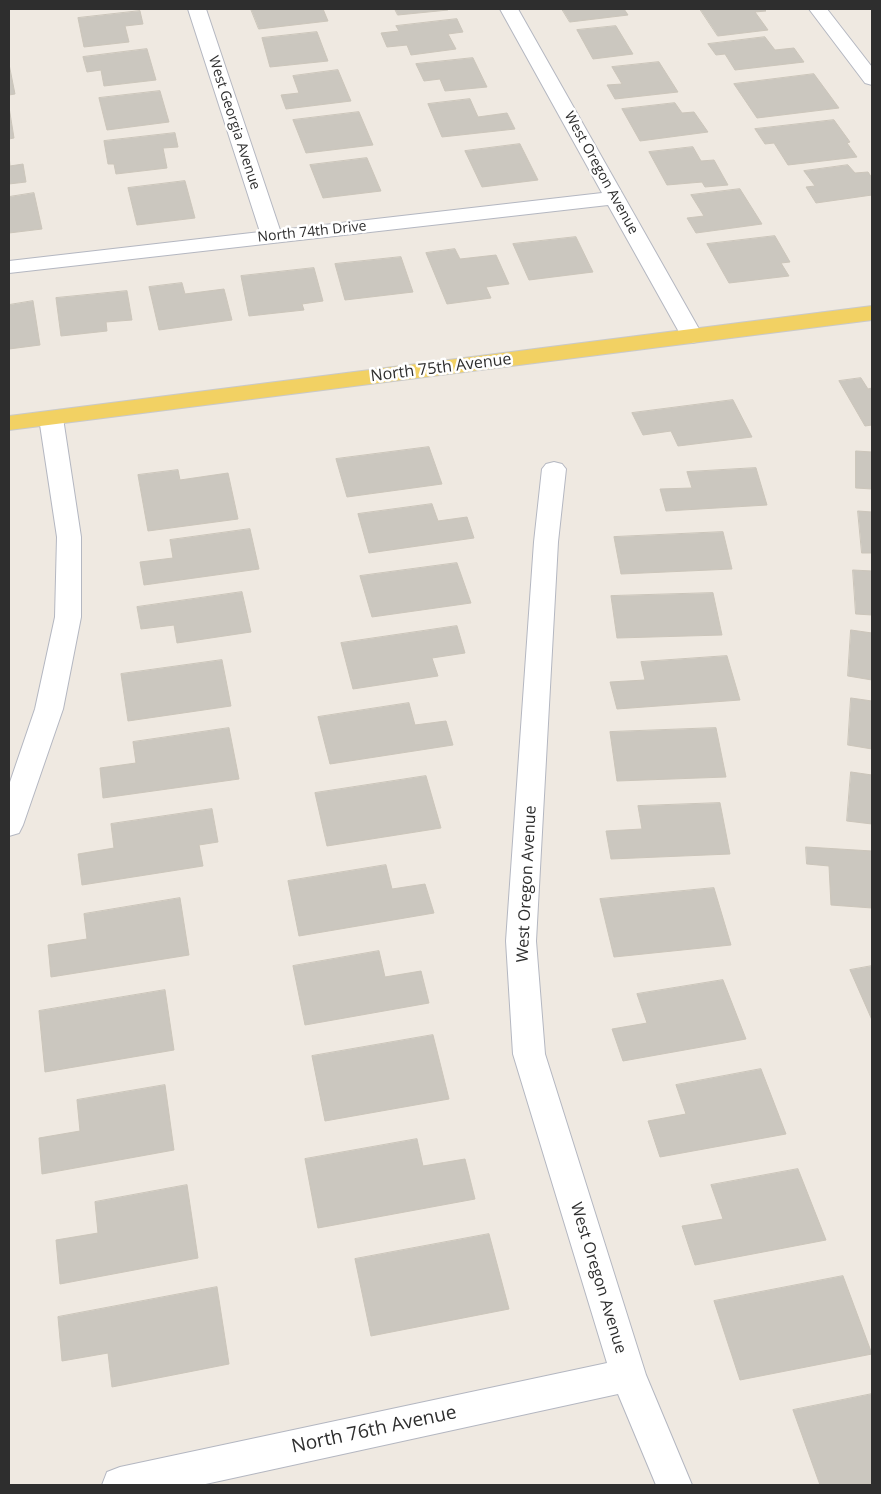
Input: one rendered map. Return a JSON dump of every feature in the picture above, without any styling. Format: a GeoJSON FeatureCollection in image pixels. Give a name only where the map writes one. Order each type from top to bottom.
{"type":"FeatureCollection","features":[{"type":"Feature","properties":{"kind":"main road","name":"North 75th Avenue"},"geometry":{"type":"LineString","coordinates":[[9,423],[872,313]]}},
{"type":"Feature","properties":{"kind":"street","name":"West Georgia Avenue"},"geometry":{"type":"LineString","coordinates":[[197,9],[272,236]]}},
{"type":"Feature","properties":{"kind":"street","name":"West Oregon Avenue"},"geometry":{"type":"LineString","coordinates":[[510,9],[692,336]]}},
{"type":"Feature","properties":{"kind":"street"},"geometry":{"type":"LineString","coordinates":[[818,9],[872,79]]}},
{"type":"Feature","properties":{"kind":"street","name":"North 74th Drive"},"geometry":{"type":"LineString","coordinates":[[9,267],[615,198]]}},
{"type":"Feature","properties":{"kind":"street"},"geometry":{"type":"LineString","coordinates":[[9,825],[49,709],[68,617],[68,537],[62,475],[51,418]]}},
{"type":"Feature","properties":{"kind":"street","name":"West Oregon Avenue"},"geometry":{"type":"LineString","coordinates":[[554,469],[546,542],[521,941],[529,1054],[628,1375],[674,1485]]}},
{"type":"Feature","properties":{"kind":"street","name":"North 76th Avenue"},"geometry":{"type":"LineString","coordinates":[[120,1485],[628,1375]]}},
{"type":"Feature","properties":{"kind":"building"},"geometry":{"type":"Polygon","coordinates":[[[251,9],[323,9],[328,21],[259,29],[251,9]]]}},
{"type":"Feature","properties":{"kind":"building"},"geometry":{"type":"Polygon","coordinates":[[[395,9],[447,9],[448,10],[398,15],[395,9]]]}},
{"type":"Feature","properties":{"kind":"building"},"geometry":{"type":"Polygon","coordinates":[[[562,9],[624,9],[628,15],[570,22],[562,9]]]}},
{"type":"Feature","properties":{"kind":"building"},"geometry":{"type":"Polygon","coordinates":[[[700,9],[764,9],[766,11],[755,12],[768,30],[718,36],[700,9]]]}},
{"type":"Feature","properties":{"kind":"building"},"geometry":{"type":"Polygon","coordinates":[[[140,11],[143,24],[125,26],[129,42],[84,47],[78,18],[140,11]]]}},
{"type":"Feature","properties":{"kind":"building"},"geometry":{"type":"Polygon","coordinates":[[[457,19],[463,32],[448,34],[456,49],[411,55],[407,45],[387,47],[381,33],[399,31],[396,26],[457,19]]]}},
{"type":"Feature","properties":{"kind":"building"},"geometry":{"type":"Polygon","coordinates":[[[616,26],[633,54],[593,59],[577,30],[616,26]]]}},
{"type":"Feature","properties":{"kind":"building"},"geometry":{"type":"Polygon","coordinates":[[[317,32],[328,61],[270,67],[262,38],[317,32]]]}},
{"type":"Feature","properties":{"kind":"building"},"geometry":{"type":"Polygon","coordinates":[[[765,37],[775,50],[794,48],[804,62],[735,70],[725,54],[716,55],[708,44],[765,37]]]}},
{"type":"Feature","properties":{"kind":"building"},"geometry":{"type":"Polygon","coordinates":[[[147,49],[156,80],[104,86],[101,70],[87,72],[83,57],[147,49]]]}},
{"type":"Feature","properties":{"kind":"building"},"geometry":{"type":"Polygon","coordinates":[[[473,58],[487,87],[445,91],[440,79],[424,81],[416,64],[473,58]]]}},
{"type":"Feature","properties":{"kind":"building"},"geometry":{"type":"Polygon","coordinates":[[[659,62],[678,92],[615,99],[607,85],[622,84],[612,67],[659,62]]]}},
{"type":"Feature","properties":{"kind":"building"},"geometry":{"type":"Polygon","coordinates":[[[9,64],[15,94],[9,95],[9,64]]]}},
{"type":"Feature","properties":{"kind":"building"},"geometry":{"type":"Polygon","coordinates":[[[338,70],[351,101],[286,109],[281,95],[299,93],[293,76],[338,70]]]}},
{"type":"Feature","properties":{"kind":"building"},"geometry":{"type":"Polygon","coordinates":[[[814,74],[839,108],[757,118],[734,84],[814,74]]]}},
{"type":"Feature","properties":{"kind":"building"},"geometry":{"type":"Polygon","coordinates":[[[160,91],[169,122],[107,130],[99,98],[160,91]]]}},
{"type":"Feature","properties":{"kind":"building"},"geometry":{"type":"Polygon","coordinates":[[[470,99],[478,117],[507,113],[515,129],[442,137],[428,104],[470,99]]]}},
{"type":"Feature","properties":{"kind":"building"},"geometry":{"type":"Polygon","coordinates":[[[675,103],[682,113],[694,112],[708,132],[640,141],[622,109],[675,103]]]}},
{"type":"Feature","properties":{"kind":"building"},"geometry":{"type":"Polygon","coordinates":[[[9,107],[14,138],[9,139],[9,107]]]}},
{"type":"Feature","properties":{"kind":"building"},"geometry":{"type":"Polygon","coordinates":[[[359,112],[373,145],[306,153],[293,120],[359,112]]]}},
{"type":"Feature","properties":{"kind":"building"},"geometry":{"type":"Polygon","coordinates":[[[834,120],[850,142],[847,143],[857,157],[788,165],[774,143],[765,144],[755,129],[834,120]]]}},
{"type":"Feature","properties":{"kind":"building"},"geometry":{"type":"Polygon","coordinates":[[[175,133],[178,147],[163,148],[167,168],[116,174],[114,164],[108,164],[104,141],[175,133]]]}},
{"type":"Feature","properties":{"kind":"building"},"geometry":{"type":"Polygon","coordinates":[[[520,144],[538,180],[482,187],[465,151],[520,144]]]}},
{"type":"Feature","properties":{"kind":"building"},"geometry":{"type":"Polygon","coordinates":[[[693,147],[701,161],[714,160],[728,185],[705,187],[702,182],[667,185],[649,152],[693,147]]]}},
{"type":"Feature","properties":{"kind":"building"},"geometry":{"type":"Polygon","coordinates":[[[9,155],[10,166],[23,164],[26,182],[9,184],[9,155]]]}},
{"type":"Feature","properties":{"kind":"building"},"geometry":{"type":"Polygon","coordinates":[[[367,158],[381,191],[323,198],[310,165],[367,158]]]}},
{"type":"Feature","properties":{"kind":"building"},"geometry":{"type":"Polygon","coordinates":[[[848,165],[855,173],[868,172],[872,178],[872,195],[816,203],[806,187],[815,186],[804,171],[848,165]]]}},
{"type":"Feature","properties":{"kind":"building"},"geometry":{"type":"Polygon","coordinates":[[[185,181],[195,218],[137,225],[128,188],[185,181]]]}},
{"type":"Feature","properties":{"kind":"building"},"geometry":{"type":"Polygon","coordinates":[[[740,189],[762,224],[696,233],[687,218],[704,216],[691,195],[740,189]]]}},
{"type":"Feature","properties":{"kind":"building"},"geometry":{"type":"Polygon","coordinates":[[[34,193],[42,229],[9,233],[9,197],[34,193]]]}},
{"type":"Feature","properties":{"kind":"building"},"geometry":{"type":"Polygon","coordinates":[[[775,236],[790,262],[781,263],[789,276],[729,283],[707,244],[775,236]]]}},
{"type":"Feature","properties":{"kind":"building"},"geometry":{"type":"Polygon","coordinates":[[[576,237],[593,272],[529,280],[513,244],[576,237]]]}},
{"type":"Feature","properties":{"kind":"building"},"geometry":{"type":"Polygon","coordinates":[[[455,249],[460,259],[496,255],[509,284],[486,287],[491,298],[447,304],[426,253],[455,249]]]}},
{"type":"Feature","properties":{"kind":"building"},"geometry":{"type":"Polygon","coordinates":[[[401,257],[413,292],[345,300],[335,264],[401,257]]]}},
{"type":"Feature","properties":{"kind":"building"},"geometry":{"type":"Polygon","coordinates":[[[314,268],[323,301],[302,304],[304,310],[249,316],[241,276],[314,268]]]}},
{"type":"Feature","properties":{"kind":"building"},"geometry":{"type":"Polygon","coordinates":[[[182,283],[185,294],[224,289],[232,320],[159,330],[149,287],[182,283]]]}},
{"type":"Feature","properties":{"kind":"building"},"geometry":{"type":"Polygon","coordinates":[[[127,291],[132,320],[106,322],[107,331],[61,336],[56,298],[127,291]]]}},
{"type":"Feature","properties":{"kind":"building"},"geometry":{"type":"Polygon","coordinates":[[[33,301],[40,345],[9,349],[9,305],[33,301]]]}},
{"type":"Feature","properties":{"kind":"building"},"geometry":{"type":"Polygon","coordinates":[[[861,378],[868,389],[872,388],[872,425],[865,426],[839,381],[861,378]]]}},
{"type":"Feature","properties":{"kind":"building"},"geometry":{"type":"Polygon","coordinates":[[[733,400],[752,437],[678,446],[671,431],[643,435],[632,413],[733,400]]]}},
{"type":"Feature","properties":{"kind":"building"},"geometry":{"type":"Polygon","coordinates":[[[429,447],[442,484],[347,497],[336,459],[429,447]]]}},
{"type":"Feature","properties":{"kind":"building"},"geometry":{"type":"Polygon","coordinates":[[[856,451],[872,452],[872,489],[856,488],[856,451]]]}},
{"type":"Feature","properties":{"kind":"building"},"geometry":{"type":"Polygon","coordinates":[[[756,468],[767,505],[666,511],[660,489],[692,488],[687,472],[756,468]]]}},
{"type":"Feature","properties":{"kind":"building"},"geometry":{"type":"Polygon","coordinates":[[[178,470],[180,480],[228,473],[238,519],[148,531],[138,475],[178,470]]]}},
{"type":"Feature","properties":{"kind":"building"},"geometry":{"type":"Polygon","coordinates":[[[432,504],[438,521],[467,517],[474,538],[369,553],[358,514],[432,504]]]}},
{"type":"Feature","properties":{"kind":"building"},"geometry":{"type":"Polygon","coordinates":[[[858,511],[872,512],[872,553],[862,553],[858,511]]]}},
{"type":"Feature","properties":{"kind":"building"},"geometry":{"type":"Polygon","coordinates":[[[250,529],[259,569],[144,585],[140,562],[173,558],[170,540],[250,529]]]}},
{"type":"Feature","properties":{"kind":"building"},"geometry":{"type":"Polygon","coordinates":[[[723,532],[732,569],[621,574],[614,537],[723,532]]]}},
{"type":"Feature","properties":{"kind":"building"},"geometry":{"type":"Polygon","coordinates":[[[457,563],[471,603],[372,617],[360,576],[457,563]]]}},
{"type":"Feature","properties":{"kind":"building"},"geometry":{"type":"Polygon","coordinates":[[[853,570],[872,571],[872,615],[856,614],[853,570]]]}},
{"type":"Feature","properties":{"kind":"building"},"geometry":{"type":"Polygon","coordinates":[[[242,592],[251,632],[177,643],[174,625],[141,629],[137,607],[242,592]]]}},
{"type":"Feature","properties":{"kind":"building"},"geometry":{"type":"Polygon","coordinates":[[[713,593],[722,635],[617,638],[611,596],[713,593]]]}},
{"type":"Feature","properties":{"kind":"building"},"geometry":{"type":"Polygon","coordinates":[[[457,626],[465,653],[432,658],[438,676],[353,689],[341,643],[457,626]]]}},
{"type":"Feature","properties":{"kind":"building"},"geometry":{"type":"Polygon","coordinates":[[[851,630],[872,633],[872,680],[848,676],[851,630]]]}},
{"type":"Feature","properties":{"kind":"building"},"geometry":{"type":"Polygon","coordinates":[[[727,656],[740,700],[617,709],[610,682],[645,680],[641,662],[727,656]]]}},
{"type":"Feature","properties":{"kind":"building"},"geometry":{"type":"Polygon","coordinates":[[[222,660],[231,706],[128,721],[121,674],[222,660]]]}},
{"type":"Feature","properties":{"kind":"building"},"geometry":{"type":"Polygon","coordinates":[[[851,698],[872,701],[872,749],[848,745],[851,698]]]}},
{"type":"Feature","properties":{"kind":"building"},"geometry":{"type":"Polygon","coordinates":[[[409,703],[415,725],[446,721],[453,745],[330,764],[318,717],[409,703]]]}},
{"type":"Feature","properties":{"kind":"building"},"geometry":{"type":"Polygon","coordinates":[[[229,728],[239,779],[103,798],[100,768],[136,763],[133,742],[229,728]]]}},
{"type":"Feature","properties":{"kind":"building"},"geometry":{"type":"Polygon","coordinates":[[[716,728],[726,777],[617,781],[610,732],[716,728]]]}},
{"type":"Feature","properties":{"kind":"building"},"geometry":{"type":"Polygon","coordinates":[[[851,772],[872,775],[872,824],[847,821],[851,772]]]}},
{"type":"Feature","properties":{"kind":"building"},"geometry":{"type":"Polygon","coordinates":[[[426,776],[441,828],[327,846],[315,793],[426,776]]]}},
{"type":"Feature","properties":{"kind":"building"},"geometry":{"type":"Polygon","coordinates":[[[720,803],[730,854],[611,859],[606,831],[642,829],[638,806],[720,803]]]}},
{"type":"Feature","properties":{"kind":"building"},"geometry":{"type":"Polygon","coordinates":[[[212,809],[218,842],[199,845],[203,866],[82,885],[78,854],[114,848],[111,824],[212,809]]]}},
{"type":"Feature","properties":{"kind":"building"},"geometry":{"type":"Polygon","coordinates":[[[806,847],[872,851],[872,908],[831,905],[829,866],[807,864],[806,847]]]}},
{"type":"Feature","properties":{"kind":"building"},"geometry":{"type":"Polygon","coordinates":[[[386,865],[392,889],[425,884],[434,913],[299,936],[288,881],[386,865]]]}},
{"type":"Feature","properties":{"kind":"building"},"geometry":{"type":"Polygon","coordinates":[[[714,888],[731,945],[614,957],[600,899],[714,888]]]}},
{"type":"Feature","properties":{"kind":"building"},"geometry":{"type":"Polygon","coordinates":[[[180,898],[189,955],[51,977],[48,945],[87,939],[84,914],[180,898]]]}},
{"type":"Feature","properties":{"kind":"building"},"geometry":{"type":"Polygon","coordinates":[[[379,951],[385,977],[421,971],[429,1003],[305,1025],[293,966],[379,951]]]}},
{"type":"Feature","properties":{"kind":"building"},"geometry":{"type":"Polygon","coordinates":[[[872,966],[872,1020],[850,970],[872,966]]]}},
{"type":"Feature","properties":{"kind":"building"},"geometry":{"type":"Polygon","coordinates":[[[723,980],[746,1039],[623,1061],[612,1029],[647,1023],[637,994],[723,980]]]}},
{"type":"Feature","properties":{"kind":"building"},"geometry":{"type":"Polygon","coordinates":[[[165,990],[174,1050],[45,1072],[39,1011],[165,990]]]}},
{"type":"Feature","properties":{"kind":"building"},"geometry":{"type":"Polygon","coordinates":[[[433,1035],[449,1099],[325,1121],[312,1056],[433,1035]]]}},
{"type":"Feature","properties":{"kind":"building"},"geometry":{"type":"Polygon","coordinates":[[[761,1069],[786,1134],[660,1157],[648,1121],[686,1114],[676,1085],[761,1069]]]}},
{"type":"Feature","properties":{"kind":"building"},"geometry":{"type":"Polygon","coordinates":[[[165,1085],[174,1150],[42,1174],[39,1138],[80,1131],[77,1100],[165,1085]]]}},
{"type":"Feature","properties":{"kind":"building"},"geometry":{"type":"Polygon","coordinates":[[[417,1139],[423,1166],[465,1159],[475,1199],[318,1228],[305,1159],[417,1139]]]}},
{"type":"Feature","properties":{"kind":"building"},"geometry":{"type":"Polygon","coordinates":[[[798,1169],[826,1240],[695,1265],[682,1226],[723,1219],[711,1185],[798,1169]]]}},
{"type":"Feature","properties":{"kind":"building"},"geometry":{"type":"Polygon","coordinates":[[[187,1185],[198,1258],[60,1284],[56,1240],[98,1233],[95,1202],[187,1185]]]}},
{"type":"Feature","properties":{"kind":"building"},"geometry":{"type":"Polygon","coordinates":[[[489,1234],[509,1309],[371,1336],[355,1259],[489,1234]]]}},
{"type":"Feature","properties":{"kind":"building"},"geometry":{"type":"Polygon","coordinates":[[[843,1276],[872,1354],[740,1380],[714,1301],[843,1276]]]}},
{"type":"Feature","properties":{"kind":"building"},"geometry":{"type":"Polygon","coordinates":[[[217,1287],[229,1364],[112,1387],[108,1353],[62,1361],[58,1317],[217,1287]]]}},
{"type":"Feature","properties":{"kind":"building"},"geometry":{"type":"Polygon","coordinates":[[[872,1394],[872,1484],[820,1485],[793,1410],[872,1394]]]}}]}
